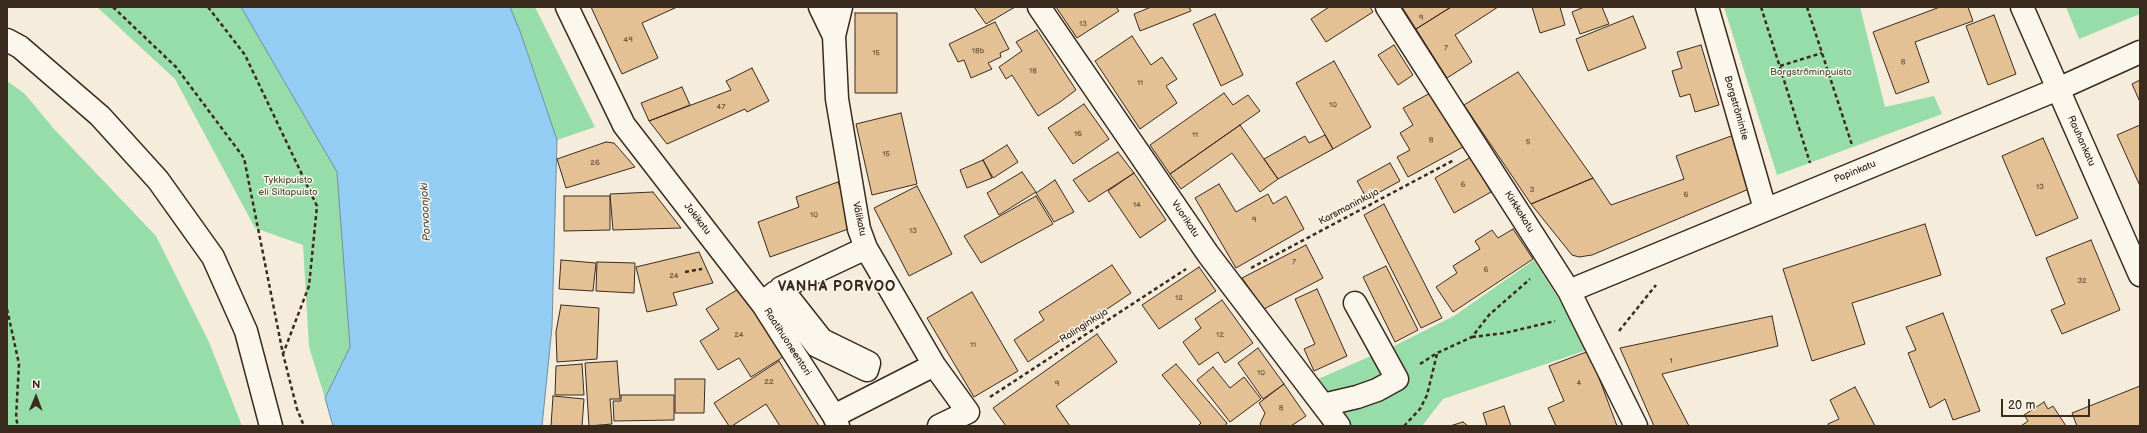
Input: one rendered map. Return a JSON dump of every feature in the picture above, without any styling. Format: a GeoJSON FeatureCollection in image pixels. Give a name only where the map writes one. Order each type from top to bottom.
{"type":"FeatureCollection","features":[{"type":"Feature","properties":{"kind":"street","name":"Jokikatu"},"geometry":{"type":"LineString","coordinates":[[567,7],[624,124],[762,303]]}},
{"type":"Feature","properties":{"kind":"street","name":"Välikatu"},"geometry":{"type":"LineString","coordinates":[[820,7],[834,36],[837,99],[859,229],[866,248],[934,365]]}},
{"type":"Feature","properties":{"kind":"street"},"geometry":{"type":"LineString","coordinates":[[834,36],[841,7]]}},
{"type":"Feature","properties":{"kind":"street","name":"Vuorikatu"},"geometry":{"type":"LineString","coordinates":[[1038,7],[1208,254],[1339,426]]}},
{"type":"Feature","properties":{"kind":"street","name":"Kirkkokatu"},"geometry":{"type":"LineString","coordinates":[[1387,7],[1569,291],[1636,426]]}},
{"type":"Feature","properties":{"kind":"street","name":"Borgströmintie"},"geometry":{"type":"LineString","coordinates":[[1707,7],[1765,209]]}},
{"type":"Feature","properties":{"kind":"street","name":"Rauhankatu"},"geometry":{"type":"LineString","coordinates":[[2022,7],[2140,275]]}},
{"type":"Feature","properties":{"kind":"street"},"geometry":{"type":"LineString","coordinates":[[7,40],[20,47],[100,116],[158,180],[213,257],[246,331],[271,426]]}},
{"type":"Feature","properties":{"kind":"street","name":"Papinkatu"},"geometry":{"type":"LineString","coordinates":[[1569,291],[2058,89],[2140,52]]}},
{"type":"Feature","properties":{"kind":"street","name":"Raatihuoneentori"},"geometry":{"type":"LineString","coordinates":[[866,248],[781,288],[822,340],[869,363],[867,370],[817,346],[776,292],[762,303],[836,421],[934,365]]}},
{"type":"Feature","properties":{"kind":"street"},"geometry":{"type":"LineString","coordinates":[[1323,405],[1357,397],[1377,390],[1397,379],[1355,303]]}},
{"type":"Feature","properties":{"kind":"street"},"geometry":{"type":"LineString","coordinates":[[934,365],[973,419],[939,426]]}},
{"type":"Feature","properties":{"kind":"path"},"geometry":{"type":"LineString","coordinates":[[113,7],[176,67],[244,158],[284,354],[297,409],[304,426]]}},
{"type":"Feature","properties":{"kind":"path"},"geometry":{"type":"LineString","coordinates":[[208,7],[245,55],[317,206],[309,286],[284,354]]}},
{"type":"Feature","properties":{"kind":"path"},"geometry":{"type":"LineString","coordinates":[[1761,7],[1811,164]]}},
{"type":"Feature","properties":{"kind":"path"},"geometry":{"type":"LineString","coordinates":[[1807,7],[1853,148]]}},
{"type":"Feature","properties":{"kind":"path"},"geometry":{"type":"LineString","coordinates":[[1780,66],[1822,53]]}},
{"type":"Feature","properties":{"kind":"path","name":"Karsmaninkuja"},"geometry":{"type":"LineString","coordinates":[[1228,280],[1478,147]]}},
{"type":"Feature","properties":{"kind":"path","name":"Ralinginkuja"},"geometry":{"type":"LineString","coordinates":[[973,419],[1208,254]]}},
{"type":"Feature","properties":{"kind":"path"},"geometry":{"type":"LineString","coordinates":[[1472,337],[1489,315],[1551,264]]}},
{"type":"Feature","properties":{"kind":"path"},"geometry":{"type":"LineString","coordinates":[[1601,353],[1660,280]]}},
{"type":"Feature","properties":{"kind":"path"},"geometry":{"type":"LineString","coordinates":[[7,309],[19,364],[16,418],[18,426]]}},
{"type":"Feature","properties":{"kind":"path"},"geometry":{"type":"LineString","coordinates":[[1397,379],[1438,353],[1472,337],[1538,326],[1581,314]]}},
{"type":"Feature","properties":{"kind":"path"},"geometry":{"type":"LineString","coordinates":[[1404,426],[1420,409],[1427,395],[1438,353]]}},
{"type":"Feature","properties":{"kind":"green space","name":"Tykkipuisto eli Siltapuisto"},"geometry":{"type":"Polygon","coordinates":[[[97,7],[241,7],[337,172],[350,347],[325,398],[309,347],[303,245],[255,228],[175,79],[97,7]]]}},
{"type":"Feature","properties":{"kind":"green space"},"geometry":{"type":"Polygon","coordinates":[[[510,7],[535,7],[595,127],[557,140],[520,31],[510,7]]]}},
{"type":"Feature","properties":{"kind":"green space","name":"Borgströminpuisto"},"geometry":{"type":"Polygon","coordinates":[[[1724,7],[1860,7],[1885,107],[1934,96],[1942,114],[1777,175],[1724,7]]]}},
{"type":"Feature","properties":{"kind":"green space"},"geometry":{"type":"Polygon","coordinates":[[[2066,7],[2140,7],[2140,14],[2079,39],[2066,7]]]}},
{"type":"Feature","properties":{"kind":"green space"},"geometry":{"type":"Polygon","coordinates":[[[7,81],[25,94],[54,129],[156,236],[209,342],[242,426],[7,426],[7,81]]]}},
{"type":"Feature","properties":{"kind":"green space"},"geometry":{"type":"Polygon","coordinates":[[[1534,260],[1584,339],[1587,350],[1443,399],[1422,426],[1351,426],[1316,380],[1396,345],[1454,316],[1534,260]]]}},
{"type":"Feature","properties":{"kind":"water","name":"Porvoonjoki"},"geometry":{"type":"Polygon","coordinates":[[[241,7],[510,7],[520,31],[557,140],[552,327],[542,426],[333,426],[325,398],[350,347],[337,172],[241,7]]]}},
{"type":"Feature","properties":{"kind":"building"},"geometry":{"type":"Polygon","coordinates":[[[591,7],[677,7],[642,23],[658,58],[622,74],[591,7]]]}},
{"type":"Feature","properties":{"kind":"building"},"geometry":{"type":"Polygon","coordinates":[[[974,7],[1015,7],[986,24],[974,7]]]}},
{"type":"Feature","properties":{"kind":"building"},"geometry":{"type":"Polygon","coordinates":[[[1056,7],[1116,7],[1119,11],[1077,38],[1056,7]]]}},
{"type":"Feature","properties":{"kind":"building"},"geometry":{"type":"Polygon","coordinates":[[[1151,7],[1189,7],[1191,11],[1140,31],[1134,14],[1151,7]]]}},
{"type":"Feature","properties":{"kind":"building"},"geometry":{"type":"Polygon","coordinates":[[[1329,7],[1370,7],[1373,12],[1326,42],[1311,19],[1329,7]]]}},
{"type":"Feature","properties":{"kind":"building"},"geometry":{"type":"Polygon","coordinates":[[[1402,7],[1451,7],[1416,29],[1402,7]]]}},
{"type":"Feature","properties":{"kind":"building"},"geometry":{"type":"Polygon","coordinates":[[[1451,7],[1498,7],[1455,35],[1472,62],[1447,78],[1416,29],[1451,7]]]}},
{"type":"Feature","properties":{"kind":"building"},"geometry":{"type":"Polygon","coordinates":[[[1532,7],[1560,7],[1565,25],[1540,33],[1532,7]]]}},
{"type":"Feature","properties":{"kind":"building"},"geometry":{"type":"Polygon","coordinates":[[[1584,7],[1602,7],[1609,24],[1580,34],[1572,12],[1584,7]]]}},
{"type":"Feature","properties":{"kind":"building"},"geometry":{"type":"Polygon","coordinates":[[[1940,7],[1968,7],[1973,21],[1915,42],[1929,82],[1896,94],[1873,32],[1940,7]]]}},
{"type":"Feature","properties":{"kind":"building"},"geometry":{"type":"Polygon","coordinates":[[[855,13],[897,13],[897,93],[855,93],[855,13]]]}},
{"type":"Feature","properties":{"kind":"building"},"geometry":{"type":"Polygon","coordinates":[[[1215,14],[1243,75],[1221,86],[1193,24],[1215,14]]]}},
{"type":"Feature","properties":{"kind":"building"},"geometry":{"type":"Polygon","coordinates":[[[1994,15],[2016,74],[1988,85],[1966,26],[1994,15]]]}},
{"type":"Feature","properties":{"kind":"building"},"geometry":{"type":"Polygon","coordinates":[[[1633,16],[1646,48],[1588,71],[1576,39],[1633,16]]]}},
{"type":"Feature","properties":{"kind":"building"},"geometry":{"type":"Polygon","coordinates":[[[995,22],[1009,49],[1000,53],[1001,57],[988,63],[992,69],[971,78],[964,60],[958,62],[949,44],[995,22]]]}},
{"type":"Feature","properties":{"kind":"building"},"geometry":{"type":"Polygon","coordinates":[[[1037,30],[1076,90],[1038,116],[1012,75],[1006,79],[999,67],[1022,51],[1016,42],[1037,30]]]}},
{"type":"Feature","properties":{"kind":"building"},"geometry":{"type":"Polygon","coordinates":[[[1132,36],[1151,65],[1162,57],[1177,79],[1166,86],[1177,103],[1140,129],[1095,61],[1132,36]]]}},
{"type":"Feature","properties":{"kind":"building"},"geometry":{"type":"Polygon","coordinates":[[[1394,45],[1413,75],[1398,85],[1378,55],[1394,45]]]}},
{"type":"Feature","properties":{"kind":"building"},"geometry":{"type":"Polygon","coordinates":[[[1701,45],[1719,105],[1695,112],[1690,94],[1680,97],[1672,71],[1682,68],[1677,52],[1701,45]]]}},
{"type":"Feature","properties":{"kind":"building"},"geometry":{"type":"Polygon","coordinates":[[[1334,61],[1371,127],[1333,149],[1296,83],[1334,61]]]}},
{"type":"Feature","properties":{"kind":"building"},"geometry":{"type":"Polygon","coordinates":[[[752,68],[769,101],[747,112],[745,109],[667,144],[649,121],[731,90],[726,81],[752,68]]]}},
{"type":"Feature","properties":{"kind":"building"},"geometry":{"type":"Polygon","coordinates":[[[1518,72],[1593,178],[1531,204],[1464,105],[1518,72]]]}},
{"type":"Feature","properties":{"kind":"building"},"geometry":{"type":"Polygon","coordinates":[[[2140,80],[2140,102],[2132,84],[2140,80]]]}},
{"type":"Feature","properties":{"kind":"building"},"geometry":{"type":"Polygon","coordinates":[[[682,87],[690,105],[649,121],[641,103],[682,87]]]}},
{"type":"Feature","properties":{"kind":"building"},"geometry":{"type":"Polygon","coordinates":[[[1432,92],[1463,147],[1408,177],[1397,157],[1410,150],[1400,133],[1413,125],[1403,108],[1432,92]]]}},
{"type":"Feature","properties":{"kind":"building"},"geometry":{"type":"Polygon","coordinates":[[[1224,93],[1233,105],[1248,95],[1260,111],[1170,174],[1150,145],[1224,93]]]}},
{"type":"Feature","properties":{"kind":"building"},"geometry":{"type":"Polygon","coordinates":[[[1084,104],[1109,139],[1073,164],[1048,128],[1084,104]]]}},
{"type":"Feature","properties":{"kind":"building"},"geometry":{"type":"Polygon","coordinates":[[[901,113],[917,184],[872,195],[856,124],[901,113]]]}},
{"type":"Feature","properties":{"kind":"building"},"geometry":{"type":"Polygon","coordinates":[[[1240,125],[1278,179],[1260,192],[1232,153],[1181,189],[1170,174],[1240,125]]]}},
{"type":"Feature","properties":{"kind":"building"},"geometry":{"type":"Polygon","coordinates":[[[2140,125],[2140,186],[2117,135],[2140,125]]]}},
{"type":"Feature","properties":{"kind":"building"},"geometry":{"type":"Polygon","coordinates":[[[1325,135],[1333,149],[1278,179],[1264,159],[1305,136],[1309,143],[1325,135]]]}},
{"type":"Feature","properties":{"kind":"building"},"geometry":{"type":"Polygon","coordinates":[[[1734,135],[1749,189],[1592,255],[1579,257],[1572,255],[1531,204],[1593,178],[1611,205],[1684,179],[1676,156],[1734,135]]]}},
{"type":"Feature","properties":{"kind":"building"},"geometry":{"type":"Polygon","coordinates":[[[2043,138],[2078,218],[2036,236],[2002,156],[2043,138]]]}},
{"type":"Feature","properties":{"kind":"building"},"geometry":{"type":"Polygon","coordinates":[[[606,142],[614,143],[635,167],[566,188],[557,159],[606,142]]]}},
{"type":"Feature","properties":{"kind":"building"},"geometry":{"type":"Polygon","coordinates":[[[1007,145],[1018,162],[993,178],[983,160],[1007,145]]]}},
{"type":"Feature","properties":{"kind":"building"},"geometry":{"type":"Polygon","coordinates":[[[1118,152],[1134,173],[1089,202],[1073,180],[1118,152]]]}},
{"type":"Feature","properties":{"kind":"building"},"geometry":{"type":"Polygon","coordinates":[[[1471,157],[1491,192],[1454,213],[1435,178],[1471,157]]]}},
{"type":"Feature","properties":{"kind":"building"},"geometry":{"type":"Polygon","coordinates":[[[983,160],[992,178],[967,188],[960,170],[983,160]]]}},
{"type":"Feature","properties":{"kind":"building"},"geometry":{"type":"Polygon","coordinates":[[[1390,163],[1400,181],[1367,199],[1357,181],[1390,163]]]}},
{"type":"Feature","properties":{"kind":"building"},"geometry":{"type":"Polygon","coordinates":[[[1022,172],[1036,192],[999,215],[987,193],[1022,172]]]}},
{"type":"Feature","properties":{"kind":"building"},"geometry":{"type":"Polygon","coordinates":[[[1134,173],[1166,220],[1140,238],[1108,191],[1134,173]]]}},
{"type":"Feature","properties":{"kind":"building"},"geometry":{"type":"Polygon","coordinates":[[[1055,180],[1074,212],[1054,222],[1036,193],[1055,180]]]}},
{"type":"Feature","properties":{"kind":"building"},"geometry":{"type":"Polygon","coordinates":[[[838,182],[854,227],[770,257],[758,222],[799,207],[796,197],[838,182]]]}},
{"type":"Feature","properties":{"kind":"building"},"geometry":{"type":"Polygon","coordinates":[[[1219,184],[1236,212],[1268,194],[1273,204],[1286,196],[1304,229],[1236,268],[1195,198],[1219,184]]]}},
{"type":"Feature","properties":{"kind":"building"},"geometry":{"type":"Polygon","coordinates":[[[917,186],[952,254],[909,276],[874,208],[917,186]]]}},
{"type":"Feature","properties":{"kind":"building"},"geometry":{"type":"Polygon","coordinates":[[[653,192],[681,228],[613,230],[610,194],[653,192]]]}},
{"type":"Feature","properties":{"kind":"building"},"geometry":{"type":"Polygon","coordinates":[[[564,196],[610,196],[610,230],[564,231],[564,196]]]}},
{"type":"Feature","properties":{"kind":"building"},"geometry":{"type":"Polygon","coordinates":[[[1036,196],[1053,224],[981,263],[964,236],[1036,196]]]}},
{"type":"Feature","properties":{"kind":"building"},"geometry":{"type":"Polygon","coordinates":[[[1384,204],[1442,318],[1421,328],[1364,215],[1384,204]]]}},
{"type":"Feature","properties":{"kind":"building"},"geometry":{"type":"Polygon","coordinates":[[[1925,224],[1941,275],[1852,303],[1865,344],[1812,361],[1783,269],[1925,224]]]}},
{"type":"Feature","properties":{"kind":"building"},"geometry":{"type":"Polygon","coordinates":[[[1513,229],[1533,259],[1453,312],[1436,287],[1457,273],[1453,266],[1480,249],[1475,241],[1492,230],[1498,238],[1513,229]]]}},
{"type":"Feature","properties":{"kind":"building"},"geometry":{"type":"Polygon","coordinates":[[[2091,240],[2120,310],[2062,334],[2051,310],[2065,304],[2046,258],[2091,240]]]}},
{"type":"Feature","properties":{"kind":"building"},"geometry":{"type":"Polygon","coordinates":[[[1306,245],[1323,278],[1264,309],[1242,278],[1306,245]]]}},
{"type":"Feature","properties":{"kind":"building"},"geometry":{"type":"Polygon","coordinates":[[[699,252],[713,283],[673,293],[677,305],[647,312],[636,267],[699,252]]]}},
{"type":"Feature","properties":{"kind":"building"},"geometry":{"type":"Polygon","coordinates":[[[561,260],[596,263],[593,291],[559,289],[561,260]]]}},
{"type":"Feature","properties":{"kind":"building"},"geometry":{"type":"Polygon","coordinates":[[[597,262],[635,263],[634,293],[596,291],[597,262]]]}},
{"type":"Feature","properties":{"kind":"building"},"geometry":{"type":"Polygon","coordinates":[[[1112,265],[1131,293],[1028,362],[1014,340],[1044,320],[1039,312],[1112,265]]]}},
{"type":"Feature","properties":{"kind":"building"},"geometry":{"type":"Polygon","coordinates":[[[1386,266],[1418,330],[1395,342],[1363,277],[1386,266]]]}},
{"type":"Feature","properties":{"kind":"building"},"geometry":{"type":"Polygon","coordinates":[[[1199,267],[1216,291],[1159,329],[1142,305],[1199,267]]]}},
{"type":"Feature","properties":{"kind":"building"},"geometry":{"type":"Polygon","coordinates":[[[740,288],[783,357],[751,377],[739,358],[718,370],[700,341],[719,329],[706,309],[740,288]]]}},
{"type":"Feature","properties":{"kind":"building"},"geometry":{"type":"Polygon","coordinates":[[[1317,289],[1347,356],[1314,371],[1304,349],[1315,344],[1295,299],[1317,289]]]}},
{"type":"Feature","properties":{"kind":"building"},"geometry":{"type":"Polygon","coordinates":[[[972,292],[1018,371],[974,397],[927,318],[972,292]]]}},
{"type":"Feature","properties":{"kind":"building"},"geometry":{"type":"Polygon","coordinates":[[[1222,300],[1253,343],[1225,363],[1218,352],[1199,365],[1183,342],[1201,328],[1195,319],[1222,300]]]}},
{"type":"Feature","properties":{"kind":"building"},"geometry":{"type":"Polygon","coordinates":[[[561,305],[599,308],[597,359],[557,362],[556,332],[561,305]]]}},
{"type":"Feature","properties":{"kind":"building"},"geometry":{"type":"Polygon","coordinates":[[[1943,313],[1980,411],[1953,420],[1945,399],[1930,408],[1908,353],[1916,350],[1906,327],[1943,313]]]}},
{"type":"Feature","properties":{"kind":"building"},"geometry":{"type":"Polygon","coordinates":[[[1772,316],[1778,346],[1662,374],[1689,426],[1654,426],[1620,348],[1772,316]]]}},
{"type":"Feature","properties":{"kind":"building"},"geometry":{"type":"Polygon","coordinates":[[[1097,334],[1117,362],[1056,406],[1070,426],[1006,426],[993,408],[1097,334]]]}},
{"type":"Feature","properties":{"kind":"building"},"geometry":{"type":"Polygon","coordinates":[[[1258,348],[1284,384],[1263,399],[1238,363],[1258,348]]]}},
{"type":"Feature","properties":{"kind":"building"},"geometry":{"type":"Polygon","coordinates":[[[1589,351],[1617,426],[1556,426],[1548,408],[1564,401],[1549,366],[1589,351]]]}},
{"type":"Feature","properties":{"kind":"building"},"geometry":{"type":"Polygon","coordinates":[[[617,361],[620,399],[610,399],[612,424],[589,426],[585,363],[617,361]]]}},
{"type":"Feature","properties":{"kind":"building"},"geometry":{"type":"Polygon","coordinates":[[[779,361],[819,426],[780,426],[766,404],[732,426],[729,426],[714,403],[779,361]]]}},
{"type":"Feature","properties":{"kind":"building"},"geometry":{"type":"Polygon","coordinates":[[[582,364],[584,395],[555,395],[556,366],[582,364]]]}},
{"type":"Feature","properties":{"kind":"building"},"geometry":{"type":"Polygon","coordinates":[[[1176,364],[1227,423],[1225,426],[1198,426],[1201,423],[1162,375],[1176,364]]]}},
{"type":"Feature","properties":{"kind":"building"},"geometry":{"type":"Polygon","coordinates":[[[1213,367],[1230,388],[1244,377],[1261,399],[1230,422],[1197,380],[1213,367]]]}},
{"type":"Feature","properties":{"kind":"building"},"geometry":{"type":"Polygon","coordinates":[[[675,379],[705,379],[704,413],[675,413],[675,379]]]}},
{"type":"Feature","properties":{"kind":"building"},"geometry":{"type":"Polygon","coordinates":[[[1284,384],[1306,416],[1291,426],[1262,426],[1260,424],[1265,413],[1259,403],[1284,384]]]}},
{"type":"Feature","properties":{"kind":"building"},"geometry":{"type":"Polygon","coordinates":[[[2140,386],[2140,426],[2077,426],[2072,413],[2140,386]]]}},
{"type":"Feature","properties":{"kind":"building"},"geometry":{"type":"Polygon","coordinates":[[[1855,387],[1875,426],[1829,426],[1828,424],[1839,419],[1830,400],[1855,387]]]}},
{"type":"Feature","properties":{"kind":"building"},"geometry":{"type":"Polygon","coordinates":[[[621,395],[674,395],[674,420],[614,421],[613,401],[621,401],[621,395]]]}},
{"type":"Feature","properties":{"kind":"building"},"geometry":{"type":"Polygon","coordinates":[[[553,396],[584,399],[582,426],[551,426],[553,396]]]}},
{"type":"Feature","properties":{"kind":"building"},"geometry":{"type":"Polygon","coordinates":[[[2044,402],[2048,409],[2053,406],[2066,426],[2021,426],[2028,421],[2024,415],[2044,402]]]}},
{"type":"Feature","properties":{"kind":"building"},"geometry":{"type":"Polygon","coordinates":[[[1504,406],[1511,426],[1487,426],[1483,413],[1504,406]]]}},
{"type":"Feature","properties":{"kind":"building"},"geometry":{"type":"Polygon","coordinates":[[[1463,422],[1468,426],[1450,426],[1463,422]]]}},
{"type":"Feature","properties":{"kind":"district","name":"VANHA PORVOO"},"geometry":{"type":"Point","coordinates":[837,287]}}]}
